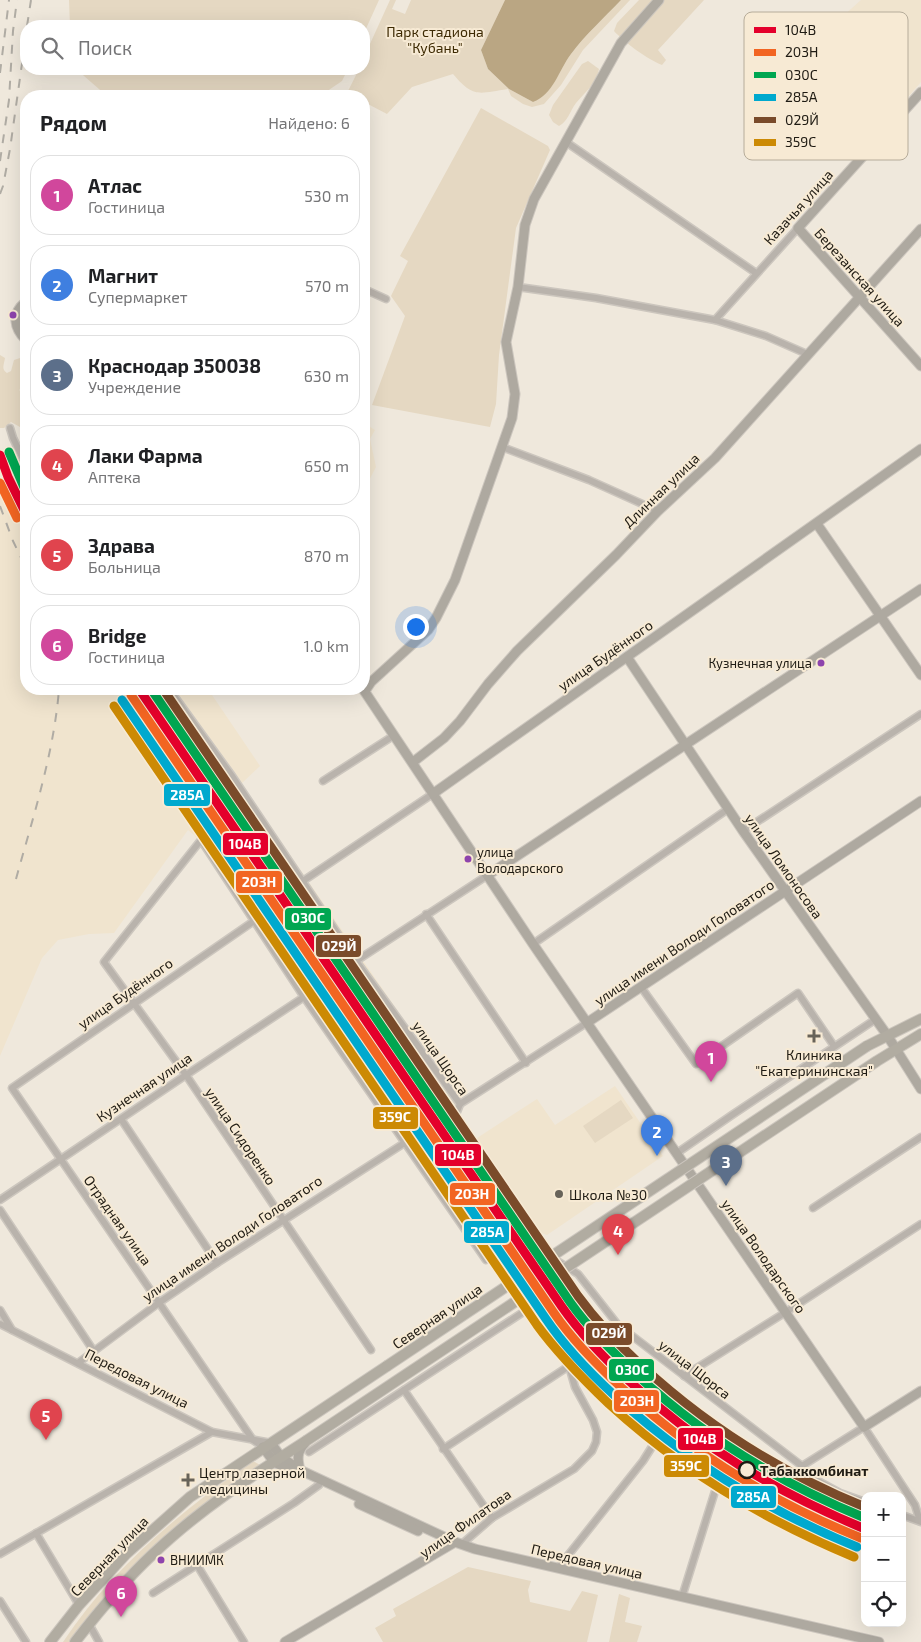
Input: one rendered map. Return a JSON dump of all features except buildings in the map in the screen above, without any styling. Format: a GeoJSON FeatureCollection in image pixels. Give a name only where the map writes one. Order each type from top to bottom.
{"type":"FeatureCollection","features":[{"type":"Feature","properties":{"kind":"main road","name":"Северная улица"},"geometry":{"type":"LineString","coordinates":[[50,1642],[79,1606],[126,1554],[190,1497],[867,1046],[921,1019]]}},
{"type":"Feature","properties":{"kind":"main road","name":"Северная улица"},"geometry":{"type":"LineString","coordinates":[[75,1642],[117,1590],[154,1552],[206,1509],[877,1060],[921,1034]]}},
{"type":"Feature","properties":{"kind":"street"},"geometry":{"type":"LineString","coordinates":[[370,683],[428,630],[455,580],[512,418],[515,394],[506,342],[518,287],[525,225],[534,199],[621,43],[658,0]]}},
{"type":"Feature","properties":{"kind":"street","name":"Казачья улица"},"geometry":{"type":"LineString","coordinates":[[908,106],[921,92]]}},
{"type":"Feature","properties":{"kind":"street"},"geometry":{"type":"LineString","coordinates":[[566,142],[756,273]]}},
{"type":"Feature","properties":{"kind":"street","name":"Казачья улица"},"geometry":{"type":"LineString","coordinates":[[715,320],[860,160]]}},
{"type":"Feature","properties":{"kind":"street","name":"Березанская улица"},"geometry":{"type":"LineString","coordinates":[[798,228],[921,366]]}},
{"type":"Feature","properties":{"kind":"street","name":"Длинная улица"},"geometry":{"type":"LineString","coordinates":[[413,762],[444,738],[517,651],[728,444],[921,229]]}},
{"type":"Feature","properties":{"kind":"street"},"geometry":{"type":"LineString","coordinates":[[518,287],[596,298],[715,320],[766,336],[807,354]]}},
{"type":"Feature","properties":{"kind":"street"},"geometry":{"type":"LineString","coordinates":[[370,292],[386,299]]}},
{"type":"Feature","properties":{"kind":"street"},"geometry":{"type":"LineString","coordinates":[[20,308],[16,316],[16,326],[20,332]]}},
{"type":"Feature","properties":{"kind":"street"},"geometry":{"type":"LineString","coordinates":[[10,428],[12,438],[20,453]]}},
{"type":"Feature","properties":{"kind":"street"},"geometry":{"type":"LineString","coordinates":[[502,447],[589,480],[658,511]]}},
{"type":"Feature","properties":{"kind":"street","name":"улица Будённого"},"geometry":{"type":"LineString","coordinates":[[303,881],[434,793],[921,449]]}},
{"type":"Feature","properties":{"kind":"street"},"geometry":{"type":"LineString","coordinates":[[817,524],[921,675]]}},
{"type":"Feature","properties":{"kind":"street"},"geometry":{"type":"LineString","coordinates":[[356,961],[921,588]]}},
{"type":"Feature","properties":{"kind":"street","name":"улица Ломоносова"},"geometry":{"type":"LineString","coordinates":[[627,657],[743,831],[887,1035],[921,1089]]}},
{"type":"Feature","properties":{"kind":"street","name":"улица Щорса"},"geometry":{"type":"LineString","coordinates":[[173,695],[232,776],[356,961],[460,1104],[453,1122],[538,1249],[578,1274],[618,1326],[802,1466],[805,1474],[840,1494],[861,1501]]}},
{"type":"Feature","properties":{"kind":"street","name":"улица Володарского"},"geometry":{"type":"LineString","coordinates":[[367,695],[533,944],[864,1427],[915,1505],[920,1521]]}},
{"type":"Feature","properties":{"kind":"street"},"geometry":{"type":"LineString","coordinates":[[743,831],[921,714]]}},
{"type":"Feature","properties":{"kind":"street"},"geometry":{"type":"LineString","coordinates":[[323,781],[393,736]]}},
{"type":"Feature","properties":{"kind":"street","name":"улица имени Володи Головатого"},"geometry":{"type":"LineString","coordinates":[[460,1104],[526,1063],[921,801]]}},
{"type":"Feature","properties":{"kind":"street"},"geometry":{"type":"LineString","coordinates":[[533,944],[728,809]]}},
{"type":"Feature","properties":{"kind":"street","name":"улица Сидоренко"},"geometry":{"type":"LineString","coordinates":[[254,921],[201,840],[104,962],[186,1075],[371,1350]]}},
{"type":"Feature","properties":{"kind":"street"},"geometry":{"type":"LineString","coordinates":[[426,914],[526,1063]]}},
{"type":"Feature","properties":{"kind":"street"},"geometry":{"type":"LineString","coordinates":[[254,921],[304,997],[486,1260]]}},
{"type":"Feature","properties":{"kind":"street","name":"улица Будённого"},"geometry":{"type":"LineString","coordinates":[[12,1088],[254,921]]}},
{"type":"Feature","properties":{"kind":"street"},"geometry":{"type":"LineString","coordinates":[[641,987],[696,1064],[798,993],[834,1046]]}},
{"type":"Feature","properties":{"kind":"street","name":"Кузнечная улица"},"geometry":{"type":"LineString","coordinates":[[0,1200],[304,997]]}},
{"type":"Feature","properties":{"kind":"street"},"geometry":{"type":"LineString","coordinates":[[677,1153],[876,1019]]}},
{"type":"Feature","properties":{"kind":"street","name":"Отрадная улица"},"geometry":{"type":"LineString","coordinates":[[12,1088],[160,1302],[252,1440]]}},
{"type":"Feature","properties":{"kind":"street"},"geometry":{"type":"LineString","coordinates":[[121,1119],[217,1264]]}},
{"type":"Feature","properties":{"kind":"street"},"geometry":{"type":"LineString","coordinates":[[812,1208],[921,1137]]}},
{"type":"Feature","properties":{"kind":"street","name":"улица имени Володи Головатого"},"geometry":{"type":"LineString","coordinates":[[78,1363],[160,1302],[406,1142]]}},
{"type":"Feature","properties":{"kind":"street"},"geometry":{"type":"LineString","coordinates":[[0,1210],[94,1350]]}},
{"type":"Feature","properties":{"kind":"street"},"geometry":{"type":"LineString","coordinates":[[684,1376],[921,1224]]}},
{"type":"Feature","properties":{"kind":"street","name":"улица Филатова"},"geometry":{"type":"LineString","coordinates":[[296,1642],[456,1544],[492,1518],[574,1469],[592,1451],[596,1442],[597,1432],[593,1420],[574,1387],[569,1366],[531,1307],[404,1390]]}},
{"type":"Feature","properties":{"kind":"street"},"geometry":{"type":"LineString","coordinates":[[0,1310],[12,1330]]}},
{"type":"Feature","properties":{"kind":"street","name":"Передовая улица"},"geometry":{"type":"LineString","coordinates":[[0,1324],[212,1432],[267,1445],[277,1460],[319,1485],[437,1540],[879,1642]]}},
{"type":"Feature","properties":{"kind":"street"},"geometry":{"type":"LineString","coordinates":[[443,1449],[569,1366]]}},
{"type":"Feature","properties":{"kind":"street"},"geometry":{"type":"LineString","coordinates":[[309,1452],[404,1390],[492,1518]]}},
{"type":"Feature","properties":{"kind":"street"},"geometry":{"type":"LineString","coordinates":[[802,1466],[921,1390]]}},
{"type":"Feature","properties":{"kind":"street"},"geometry":{"type":"LineString","coordinates":[[0,1554],[212,1432]]}},
{"type":"Feature","properties":{"kind":"street"},"geometry":{"type":"LineString","coordinates":[[558,1568],[643,1461],[660,1434]]}},
{"type":"Feature","properties":{"kind":"street"},"geometry":{"type":"LineString","coordinates":[[300,1470],[298,1450],[306,1441]]}},
{"type":"Feature","properties":{"kind":"street","name":"Передовая улица"},"geometry":{"type":"LineString","coordinates":[[277,1460],[473,1553],[856,1642]]}},
{"type":"Feature","properties":{"kind":"street"},"geometry":{"type":"LineString","coordinates":[[682,1597],[722,1472]]}},
{"type":"Feature","properties":{"kind":"street"},"geometry":{"type":"LineString","coordinates":[[153,1593],[319,1485]]}},
{"type":"Feature","properties":{"kind":"street"},"geometry":{"type":"LineString","coordinates":[[906,1516],[920,1521]]}},
{"type":"Feature","properties":{"kind":"street"},"geometry":{"type":"LineString","coordinates":[[36,1533],[79,1606]]}},
{"type":"Feature","properties":{"kind":"street"},"geometry":{"type":"LineString","coordinates":[[436,1554],[439,1546],[437,1540]]}},
{"type":"Feature","properties":{"kind":"street"},"geometry":{"type":"LineString","coordinates":[[285,1642],[456,1544]]}},
{"type":"Feature","properties":{"kind":"street"},"geometry":{"type":"LineString","coordinates":[[197,1565],[244,1642]]}},
{"type":"Feature","properties":{"kind":"street"},"geometry":{"type":"LineString","coordinates":[[0,1601],[26,1642]]}},
{"type":"Feature","properties":{"kind":"street"},"geometry":{"type":"LineString","coordinates":[[89,1624],[99,1642]]}},
{"type":"Feature","properties":{"kind":"shaded area"},"geometry":{"type":"Polygon","coordinates":[[[505,0],[621,0],[576,47],[546,94],[533,102],[509,89],[488,69],[481,50],[505,0]]]}},
{"type":"Feature","properties":{"kind":"shaded area"},"geometry":{"type":"Polygon","coordinates":[[[861,0],[921,0],[921,82],[908,97],[908,12],[848,12],[861,0]]]}},
{"type":"Feature","properties":{"kind":"shaded area"},"geometry":{"type":"Polygon","coordinates":[[[370,427],[375,430],[370,439],[370,427]]]}},
{"type":"Feature","properties":{"kind":"shaded area"},"geometry":{"type":"Polygon","coordinates":[[[370,439],[376,467],[370,478],[370,439]]]}},
{"type":"Feature","properties":{"kind":"shaded area"},"geometry":{"type":"Polygon","coordinates":[[[0,483],[20,525],[20,695],[212,695],[260,766],[241,784],[460,1101],[448,1125],[532,1249],[506,1276],[263,921],[253,925],[194,835],[188,830],[114,933],[89,934],[58,940],[42,958],[0,1056],[0,483]]]}},
{"type":"Feature","properties":{"kind":"shaded area","name":"Школа №30"},"geometry":{"type":"Polygon","coordinates":[[[615,1086],[663,1156],[547,1235],[536,1231],[474,1140],[537,1099],[555,1125],[615,1086]]]}},
{"type":"Feature","properties":{"kind":"green space"},"geometry":{"type":"Polygon","coordinates":[[[69,0],[379,0],[370,20],[70,20],[69,0]]]}},
{"type":"Feature","properties":{"kind":"green space","name":"Парк стадиона \"Кубань\""},"geometry":{"type":"Polygon","coordinates":[[[390,0],[396,0],[392,9],[405,14],[411,0],[505,0],[481,50],[488,69],[509,89],[533,102],[551,88],[571,54],[588,33],[621,0],[630,0],[583,50],[561,85],[544,104],[532,107],[523,104],[511,96],[508,89],[483,93],[472,91],[453,74],[412,87],[387,114],[370,105],[370,90],[348,90],[356,75],[370,75],[370,44],[390,0]]]}},
{"type":"Feature","properties":{"kind":"green space"},"geometry":{"type":"Polygon","coordinates":[[[639,0],[704,0],[658,50],[666,60],[662,65],[636,50],[614,31],[617,23],[639,0]]]}},
{"type":"Feature","properties":{"kind":"green space"},"geometry":{"type":"Polygon","coordinates":[[[588,61],[599,69],[596,79],[576,103],[565,121],[559,126],[553,122],[549,115],[553,105],[582,64],[588,61]]]}},
{"type":"Feature","properties":{"kind":"green space"},"geometry":{"type":"Polygon","coordinates":[[[83,75],[345,75],[342,81],[329,90],[100,90],[83,75]]]}},
{"type":"Feature","properties":{"kind":"green space"},"geometry":{"type":"Polygon","coordinates":[[[481,108],[548,146],[550,150],[516,228],[499,355],[496,404],[490,427],[372,405],[405,316],[391,296],[408,261],[400,256],[481,108]]]}},
{"type":"Feature","properties":{"kind":"green space"},"geometry":{"type":"Polygon","coordinates":[[[0,355],[5,358],[3,368],[7,373],[11,371],[14,360],[20,358],[20,427],[11,422],[4,428],[0,428],[0,355]]]}},
{"type":"Feature","properties":{"kind":"green space"},"geometry":{"type":"Polygon","coordinates":[[[621,1100],[633,1118],[595,1143],[583,1126],[621,1100]]]}},
{"type":"Feature","properties":{"kind":"green space"},"geometry":{"type":"Polygon","coordinates":[[[253,1461],[260,1465],[206,1504],[155,1546],[123,1577],[69,1642],[63,1642],[103,1590],[149,1543],[199,1500],[253,1461]]]}},
{"type":"Feature","properties":{"kind":"green space"},"geometry":{"type":"Polygon","coordinates":[[[468,1567],[531,1581],[528,1590],[530,1602],[570,1611],[582,1591],[598,1595],[587,1642],[383,1642],[375,1628],[396,1616],[393,1609],[468,1567]]]}},
{"type":"Feature","properties":{"kind":"green space"},"geometry":{"type":"Polygon","coordinates":[[[619,1594],[630,1598],[625,1622],[642,1626],[637,1642],[609,1642],[619,1594]]]}},
{"type":"Feature","properties":{"kind":"railway"},"geometry":{"type":"LineString","coordinates":[[0,73],[9,0]]}},
{"type":"Feature","properties":{"kind":"railway"},"geometry":{"type":"LineString","coordinates":[[0,161],[9,100],[13,31],[17,0]]}},
{"type":"Feature","properties":{"kind":"railway"},"geometry":{"type":"LineString","coordinates":[[28,20],[31,0]]}},
{"type":"Feature","properties":{"kind":"railway"},"geometry":{"type":"LineString","coordinates":[[0,194],[10,149],[20,75]]}},
{"type":"Feature","properties":{"kind":"railway"},"geometry":{"type":"LineString","coordinates":[[0,506],[20,556]]}},
{"type":"Feature","properties":{"kind":"railway"},"geometry":{"type":"LineString","coordinates":[[16,879],[48,761],[58,695]]}},
{"type":"Feature","properties":{"kind":"transit line","name":"030C"},"geometry":{"type":"LineString","coordinates":[[9,452],[20,478]]}},
{"type":"Feature","properties":{"kind":"transit line","name":"104В"},"geometry":{"type":"LineString","coordinates":[[0,455],[20,502]]}},
{"type":"Feature","properties":{"kind":"transit line","name":"203Н"},"geometry":{"type":"LineString","coordinates":[[0,483],[17,518]]}},
{"type":"Feature","properties":{"kind":"transit line","name":"203Н"},"geometry":{"type":"LineString","coordinates":[[131,695],[554,1313],[578,1343],[604,1371],[650,1413],[706,1456],[735,1475],[796,1509],[861,1538]]}},
{"type":"Feature","properties":{"kind":"transit line","name":"104В"},"geometry":{"type":"LineString","coordinates":[[143,695],[562,1307],[585,1336],[619,1372],[682,1426],[770,1483],[832,1515],[861,1527]]}},
{"type":"Feature","properties":{"kind":"transit line","name":"030C"},"geometry":{"type":"LineString","coordinates":[[155,695],[585,1322],[637,1375],[689,1419],[716,1438],[773,1474],[861,1516]]}},
{"type":"Feature","properties":{"kind":"transit line","name":"029Й"},"geometry":{"type":"LineString","coordinates":[[167,695],[578,1296],[601,1324],[633,1358],[667,1388],[747,1447],[804,1479],[861,1505]]}},
{"type":"Feature","properties":{"kind":"transit line","name":"285А"},"geometry":{"type":"LineString","coordinates":[[122,700],[546,1319],[569,1349],[605,1386],[642,1419],[699,1463],[759,1500],[823,1533],[857,1547]]}},
{"type":"Feature","properties":{"kind":"transit line","name":"359С"},"geometry":{"type":"LineString","coordinates":[[114,706],[537,1325],[562,1356],[609,1404],[665,1451],[694,1472],[755,1510],[854,1557]]}},
{"type":"Feature","properties":{"kind":"place","name":"Кузнечная улица"},"geometry":{"type":"Point","coordinates":[821,663]}},
{"type":"Feature","properties":{"kind":"place","name":"улица Володарского"},"geometry":{"type":"Point","coordinates":[468,859]}},
{"type":"Feature","properties":{"kind":"place","name":"Клиника \"Екатерининская\""},"geometry":{"type":"Point","coordinates":[814,1036]}},
{"type":"Feature","properties":{"kind":"place","name":"Атлас"},"geometry":{"type":"Point","coordinates":[711,1082]}},
{"type":"Feature","properties":{"kind":"place","name":"Магнит"},"geometry":{"type":"Point","coordinates":[657,1156]}},
{"type":"Feature","properties":{"kind":"place","name":"Краснодар 350038"},"geometry":{"type":"Point","coordinates":[726,1186]}},
{"type":"Feature","properties":{"kind":"place","name":"Школа №30"},"geometry":{"type":"Point","coordinates":[559,1194]}},
{"type":"Feature","properties":{"kind":"place","name":"Лаки Фарма"},"geometry":{"type":"Point","coordinates":[618,1255]}},
{"type":"Feature","properties":{"kind":"place","name":"Здрава"},"geometry":{"type":"Point","coordinates":[46,1440]}},
{"type":"Feature","properties":{"kind":"place","name":"Табаккомбинат"},"geometry":{"type":"Point","coordinates":[747,1470]}},
{"type":"Feature","properties":{"kind":"place","name":"Центр лазерной медицины"},"geometry":{"type":"Point","coordinates":[188,1480]}},
{"type":"Feature","properties":{"kind":"place","name":"ВНИИМК"},"geometry":{"type":"Point","coordinates":[161,1560]}},
{"type":"Feature","properties":{"kind":"place","name":"Bridge"},"geometry":{"type":"Point","coordinates":[121,1617]}}]}
